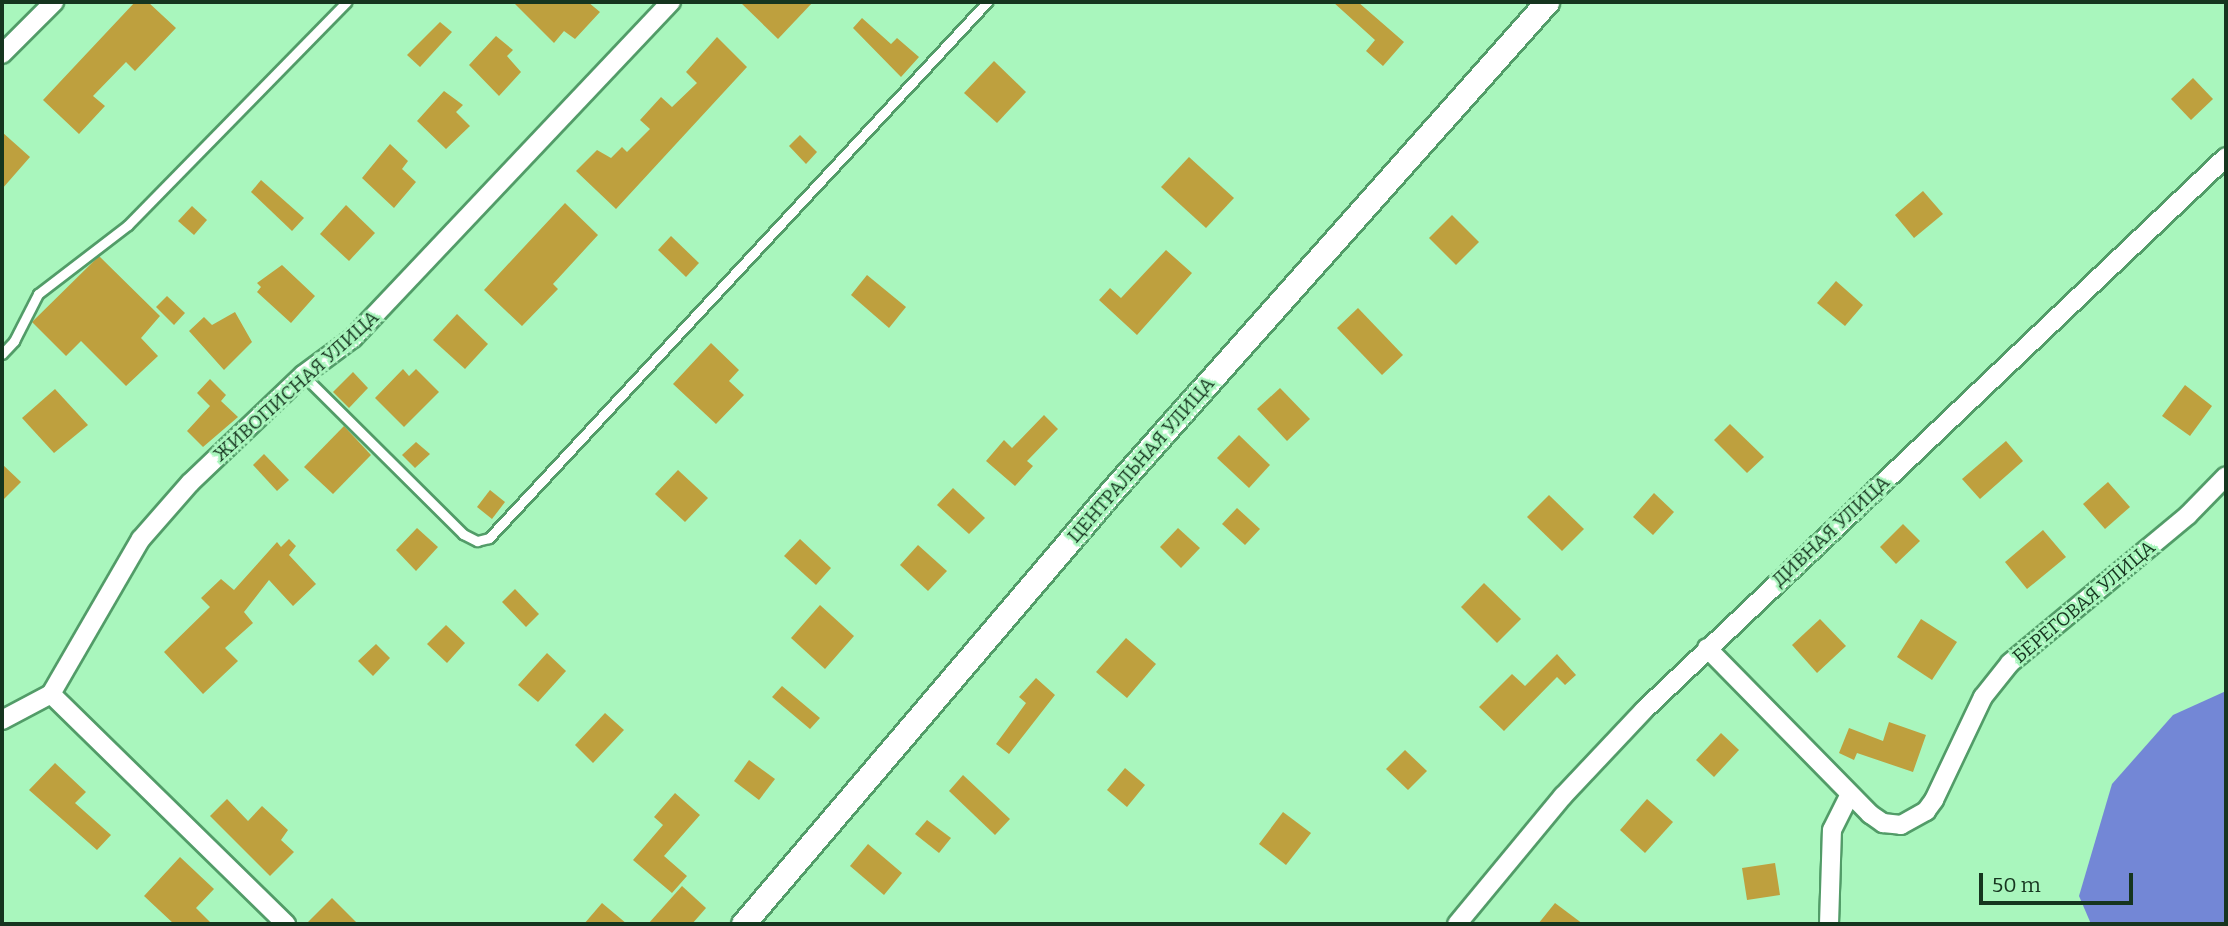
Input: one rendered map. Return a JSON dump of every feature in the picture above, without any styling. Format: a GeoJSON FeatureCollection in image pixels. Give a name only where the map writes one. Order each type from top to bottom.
{"type":"FeatureCollection","features":[{"type":"Feature","properties":{"kind":"street"},"geometry":{"type":"LineString","coordinates":[[2,54],[54,2]]}},
{"type":"Feature","properties":{"kind":"street","name":"ЖИВОПИСНАЯ УЛИЦА"},"geometry":{"type":"LineString","coordinates":[[51,694],[141,539],[190,483],[303,375],[353,338],[671,2]]}},
{"type":"Feature","properties":{"kind":"street","name":"ЦЕНТРАЛЬНАЯ УЛИЦА"},"geometry":{"type":"LineString","coordinates":[[743,924],[1111,492],[1547,2]]}},
{"type":"Feature","properties":{"kind":"street","name":"ДИВНАЯ УЛИЦА"},"geometry":{"type":"LineString","coordinates":[[1457,924],[1601,753],[1707,648],[2226,157]]}},
{"type":"Feature","properties":{"kind":"street","name":"БЕРЕГОВАЯ УЛИЦА"},"geometry":{"type":"LineString","coordinates":[[1707,648],[1850,794],[1883,823],[1901,825],[1926,811],[1997,678],[2029,643],[2188,515],[2226,476]]}},
{"type":"Feature","properties":{"kind":"street"},"geometry":{"type":"LineString","coordinates":[[2,720],[51,694],[286,924]]}},
{"type":"Feature","properties":{"kind":"street"},"geometry":{"type":"LineString","coordinates":[[1829,924],[1832,830],[1850,794]]}},
{"type":"Feature","properties":{"kind":"lane"},"geometry":{"type":"LineString","coordinates":[[2,354],[14,341],[38,294],[128,225],[346,2]]}},
{"type":"Feature","properties":{"kind":"lane"},"geometry":{"type":"LineString","coordinates":[[303,375],[463,534],[477,541],[489,538],[987,2]]}},
{"type":"Feature","properties":{"kind":"water"},"geometry":{"type":"Polygon","coordinates":[[[2226,691],[2226,924],[2091,924],[2079,896],[2112,784],[2173,715],[2226,691]]]}},
{"type":"Feature","properties":{"kind":"building"},"geometry":{"type":"Polygon","coordinates":[[[135,2],[148,2],[176,28],[135,71],[126,62],[93,96],[105,106],[79,134],[43,100],[135,2]]]}},
{"type":"Feature","properties":{"kind":"building"},"geometry":{"type":"Polygon","coordinates":[[[513,2],[588,2],[600,12],[575,39],[564,31],[554,43],[513,2]]]}},
{"type":"Feature","properties":{"kind":"building"},"geometry":{"type":"Polygon","coordinates":[[[740,2],[813,2],[778,39],[740,2]]]}},
{"type":"Feature","properties":{"kind":"building"},"geometry":{"type":"Polygon","coordinates":[[[1333,2],[1358,2],[1404,42],[1383,66],[1366,51],[1375,40],[1333,2]]]}},
{"type":"Feature","properties":{"kind":"building"},"geometry":{"type":"Polygon","coordinates":[[[862,18],[891,44],[897,38],[919,57],[901,77],[853,28],[862,18]]]}},
{"type":"Feature","properties":{"kind":"building"},"geometry":{"type":"Polygon","coordinates":[[[440,22],[452,32],[420,67],[407,55],[440,22]]]}},
{"type":"Feature","properties":{"kind":"building"},"geometry":{"type":"Polygon","coordinates":[[[496,36],[513,50],[507,56],[521,72],[499,96],[469,65],[496,36]]]}},
{"type":"Feature","properties":{"kind":"building"},"geometry":{"type":"Polygon","coordinates":[[[717,37],[747,67],[616,209],[576,171],[597,150],[611,158],[622,147],[627,152],[650,129],[640,120],[661,97],[672,107],[697,83],[686,72],[717,37]]]}},
{"type":"Feature","properties":{"kind":"building"},"geometry":{"type":"Polygon","coordinates":[[[994,61],[1026,92],[997,123],[964,93],[994,61]]]}},
{"type":"Feature","properties":{"kind":"building"},"geometry":{"type":"Polygon","coordinates":[[[2193,78],[2213,99],[2191,120],[2171,99],[2193,78]]]}},
{"type":"Feature","properties":{"kind":"building"},"geometry":{"type":"Polygon","coordinates":[[[444,91],[463,105],[456,112],[470,126],[446,149],[417,121],[444,91]]]}},
{"type":"Feature","properties":{"kind":"building"},"geometry":{"type":"Polygon","coordinates":[[[2,132],[30,157],[2,189],[2,132]]]}},
{"type":"Feature","properties":{"kind":"building"},"geometry":{"type":"Polygon","coordinates":[[[800,135],[817,152],[806,164],[789,146],[800,135]]]}},
{"type":"Feature","properties":{"kind":"building"},"geometry":{"type":"Polygon","coordinates":[[[390,144],[408,161],[402,169],[416,182],[394,208],[362,178],[390,144]]]}},
{"type":"Feature","properties":{"kind":"building"},"geometry":{"type":"Polygon","coordinates":[[[1189,157],[1234,198],[1206,228],[1161,187],[1189,157]]]}},
{"type":"Feature","properties":{"kind":"building"},"geometry":{"type":"Polygon","coordinates":[[[261,180],[304,218],[292,231],[251,192],[261,180]]]}},
{"type":"Feature","properties":{"kind":"building"},"geometry":{"type":"Polygon","coordinates":[[[1923,191],[1943,214],[1914,238],[1895,215],[1923,191]]]}},
{"type":"Feature","properties":{"kind":"building"},"geometry":{"type":"Polygon","coordinates":[[[565,203],[598,235],[553,284],[558,289],[522,326],[484,290],[565,203]]]}},
{"type":"Feature","properties":{"kind":"building"},"geometry":{"type":"Polygon","coordinates":[[[346,205],[375,233],[349,261],[320,234],[346,205]]]}},
{"type":"Feature","properties":{"kind":"building"},"geometry":{"type":"Polygon","coordinates":[[[192,206],[207,220],[194,235],[178,221],[192,206]]]}},
{"type":"Feature","properties":{"kind":"building"},"geometry":{"type":"Polygon","coordinates":[[[1452,215],[1479,242],[1456,265],[1429,238],[1452,215]]]}},
{"type":"Feature","properties":{"kind":"building"},"geometry":{"type":"Polygon","coordinates":[[[671,236],[699,263],[686,277],[658,250],[671,236]]]}},
{"type":"Feature","properties":{"kind":"building"},"geometry":{"type":"Polygon","coordinates":[[[1166,250],[1192,273],[1137,335],[1099,300],[1110,288],[1121,298],[1166,250]]]}},
{"type":"Feature","properties":{"kind":"building"},"geometry":{"type":"Polygon","coordinates":[[[99,256],[160,316],[141,338],[158,356],[126,386],[81,341],[66,356],[32,322],[99,256]]]}},
{"type":"Feature","properties":{"kind":"building"},"geometry":{"type":"Polygon","coordinates":[[[282,265],[315,296],[291,323],[257,292],[261,287],[257,283],[282,265]]]}},
{"type":"Feature","properties":{"kind":"building"},"geometry":{"type":"Polygon","coordinates":[[[867,275],[906,307],[889,328],[851,295],[867,275]]]}},
{"type":"Feature","properties":{"kind":"building"},"geometry":{"type":"Polygon","coordinates":[[[1836,281],[1863,305],[1845,326],[1817,303],[1836,281]]]}},
{"type":"Feature","properties":{"kind":"building"},"geometry":{"type":"Polygon","coordinates":[[[167,296],[185,313],[174,325],[156,307],[167,296]]]}},
{"type":"Feature","properties":{"kind":"building"},"geometry":{"type":"Polygon","coordinates":[[[1358,308],[1403,355],[1382,375],[1337,328],[1358,308]]]}},
{"type":"Feature","properties":{"kind":"building"},"geometry":{"type":"Polygon","coordinates":[[[235,312],[252,342],[224,370],[189,331],[204,317],[212,325],[235,312]]]}},
{"type":"Feature","properties":{"kind":"building"},"geometry":{"type":"Polygon","coordinates":[[[457,314],[488,344],[465,369],[433,340],[457,314]]]}},
{"type":"Feature","properties":{"kind":"building"},"geometry":{"type":"Polygon","coordinates":[[[711,343],[739,370],[729,381],[744,395],[716,424],[673,384],[711,343]]]}},
{"type":"Feature","properties":{"kind":"building"},"geometry":{"type":"Polygon","coordinates":[[[403,369],[409,376],[416,369],[439,392],[404,427],[375,398],[403,369]]]}},
{"type":"Feature","properties":{"kind":"building"},"geometry":{"type":"Polygon","coordinates":[[[353,372],[368,388],[349,408],[333,392],[353,372]]]}},
{"type":"Feature","properties":{"kind":"building"},"geometry":{"type":"Polygon","coordinates":[[[210,379],[226,395],[221,401],[238,417],[203,447],[187,431],[210,406],[197,393],[210,379]]]}},
{"type":"Feature","properties":{"kind":"building"},"geometry":{"type":"Polygon","coordinates":[[[2185,385],[2212,406],[2190,436],[2162,416],[2185,385]]]}},
{"type":"Feature","properties":{"kind":"building"},"geometry":{"type":"Polygon","coordinates":[[[1280,388],[1310,419],[1287,441],[1257,409],[1280,388]]]}},
{"type":"Feature","properties":{"kind":"building"},"geometry":{"type":"Polygon","coordinates":[[[55,389],[88,425],[54,453],[22,418],[55,389]]]}},
{"type":"Feature","properties":{"kind":"building"},"geometry":{"type":"Polygon","coordinates":[[[1044,415],[1058,429],[1027,461],[1033,466],[1015,486],[986,461],[1004,440],[1012,448],[1044,415]]]}},
{"type":"Feature","properties":{"kind":"building"},"geometry":{"type":"Polygon","coordinates":[[[1730,424],[1764,457],[1747,473],[1714,440],[1730,424]]]}},
{"type":"Feature","properties":{"kind":"building"},"geometry":{"type":"Polygon","coordinates":[[[344,426],[371,455],[333,494],[304,467],[344,426]]]}},
{"type":"Feature","properties":{"kind":"building"},"geometry":{"type":"Polygon","coordinates":[[[1239,435],[1270,465],[1249,488],[1217,458],[1239,435]]]}},
{"type":"Feature","properties":{"kind":"building"},"geometry":{"type":"Polygon","coordinates":[[[2006,441],[2023,461],[1980,499],[1962,479],[2006,441]]]}},
{"type":"Feature","properties":{"kind":"building"},"geometry":{"type":"Polygon","coordinates":[[[416,442],[430,454],[415,468],[402,455],[416,442]]]}},
{"type":"Feature","properties":{"kind":"building"},"geometry":{"type":"Polygon","coordinates":[[[264,454],[289,480],[277,491],[253,465],[264,454]]]}},
{"type":"Feature","properties":{"kind":"building"},"geometry":{"type":"Polygon","coordinates":[[[2,464],[21,482],[2,501],[2,464]]]}},
{"type":"Feature","properties":{"kind":"building"},"geometry":{"type":"Polygon","coordinates":[[[678,470],[708,498],[685,522],[655,494],[678,470]]]}},
{"type":"Feature","properties":{"kind":"building"},"geometry":{"type":"Polygon","coordinates":[[[2108,482],[2130,507],[2105,529],[2083,504],[2108,482]]]}},
{"type":"Feature","properties":{"kind":"building"},"geometry":{"type":"Polygon","coordinates":[[[953,488],[985,518],[969,534],[937,505],[953,488]]]}},
{"type":"Feature","properties":{"kind":"building"},"geometry":{"type":"Polygon","coordinates":[[[490,490],[505,502],[492,519],[477,507],[490,490]]]}},
{"type":"Feature","properties":{"kind":"building"},"geometry":{"type":"Polygon","coordinates":[[[1654,493],[1674,512],[1653,535],[1633,517],[1654,493]]]}},
{"type":"Feature","properties":{"kind":"building"},"geometry":{"type":"Polygon","coordinates":[[[1549,495],[1584,529],[1562,551],[1527,517],[1549,495]]]}},
{"type":"Feature","properties":{"kind":"building"},"geometry":{"type":"Polygon","coordinates":[[[1237,508],[1260,529],[1245,545],[1222,524],[1237,508]]]}},
{"type":"Feature","properties":{"kind":"building"},"geometry":{"type":"Polygon","coordinates":[[[1903,524],[1920,541],[1896,564],[1880,547],[1903,524]]]}},
{"type":"Feature","properties":{"kind":"building"},"geometry":{"type":"Polygon","coordinates":[[[417,528],[438,547],[416,571],[396,550],[417,528]]]}},
{"type":"Feature","properties":{"kind":"building"},"geometry":{"type":"Polygon","coordinates":[[[1178,528],[1200,548],[1181,568],[1160,547],[1178,528]]]}},
{"type":"Feature","properties":{"kind":"building"},"geometry":{"type":"Polygon","coordinates":[[[2043,530],[2066,557],[2027,589],[2005,562],[2043,530]]]}},
{"type":"Feature","properties":{"kind":"building"},"geometry":{"type":"Polygon","coordinates":[[[289,539],[296,546],[289,555],[316,584],[293,606],[269,580],[244,612],[253,623],[225,648],[238,661],[203,694],[164,652],[210,607],[201,598],[221,579],[234,590],[277,542],[281,547],[289,539]]]}},
{"type":"Feature","properties":{"kind":"building"},"geometry":{"type":"Polygon","coordinates":[[[800,539],[831,568],[816,585],[784,556],[800,539]]]}},
{"type":"Feature","properties":{"kind":"building"},"geometry":{"type":"Polygon","coordinates":[[[918,545],[947,571],[928,591],[900,565],[918,545]]]}},
{"type":"Feature","properties":{"kind":"building"},"geometry":{"type":"Polygon","coordinates":[[[1484,583],[1521,619],[1497,643],[1461,607],[1484,583]]]}},
{"type":"Feature","properties":{"kind":"building"},"geometry":{"type":"Polygon","coordinates":[[[515,589],[539,614],[526,627],[502,602],[515,589]]]}},
{"type":"Feature","properties":{"kind":"building"},"geometry":{"type":"Polygon","coordinates":[[[820,605],[854,636],[825,669],[791,638],[820,605]]]}},
{"type":"Feature","properties":{"kind":"building"},"geometry":{"type":"Polygon","coordinates":[[[1820,619],[1846,646],[1817,673],[1792,645],[1820,619]]]}},
{"type":"Feature","properties":{"kind":"building"},"geometry":{"type":"Polygon","coordinates":[[[1921,619],[1957,642],[1932,680],[1897,657],[1921,619]]]}},
{"type":"Feature","properties":{"kind":"building"},"geometry":{"type":"Polygon","coordinates":[[[446,625],[465,643],[447,663],[427,644],[446,625]]]}},
{"type":"Feature","properties":{"kind":"building"},"geometry":{"type":"Polygon","coordinates":[[[1126,638],[1156,664],[1127,698],[1096,672],[1126,638]]]}},
{"type":"Feature","properties":{"kind":"building"},"geometry":{"type":"Polygon","coordinates":[[[376,644],[390,658],[373,676],[358,661],[376,644]]]}},
{"type":"Feature","properties":{"kind":"building"},"geometry":{"type":"Polygon","coordinates":[[[547,653],[566,671],[538,702],[518,685],[547,653]]]}},
{"type":"Feature","properties":{"kind":"building"},"geometry":{"type":"Polygon","coordinates":[[[1557,654],[1576,675],[1565,685],[1557,677],[1504,731],[1479,707],[1512,674],[1525,686],[1557,654]]]}},
{"type":"Feature","properties":{"kind":"building"},"geometry":{"type":"Polygon","coordinates":[[[1036,678],[1055,695],[1009,754],[996,744],[1026,703],[1019,697],[1036,678]]]}},
{"type":"Feature","properties":{"kind":"building"},"geometry":{"type":"Polygon","coordinates":[[[782,686],[820,718],[810,729],[772,697],[782,686]]]}},
{"type":"Feature","properties":{"kind":"building"},"geometry":{"type":"Polygon","coordinates":[[[605,713],[624,730],[593,763],[575,745],[605,713]]]}},
{"type":"Feature","properties":{"kind":"building"},"geometry":{"type":"Polygon","coordinates":[[[1889,722],[1926,735],[1913,772],[1857,753],[1854,760],[1839,753],[1849,728],[1883,741],[1889,722]]]}},
{"type":"Feature","properties":{"kind":"building"},"geometry":{"type":"Polygon","coordinates":[[[1721,733],[1739,750],[1714,777],[1696,760],[1721,733]]]}},
{"type":"Feature","properties":{"kind":"building"},"geometry":{"type":"Polygon","coordinates":[[[1405,750],[1427,771],[1408,790],[1386,769],[1405,750]]]}},
{"type":"Feature","properties":{"kind":"building"},"geometry":{"type":"Polygon","coordinates":[[[749,760],[775,779],[759,800],[734,781],[749,760]]]}},
{"type":"Feature","properties":{"kind":"building"},"geometry":{"type":"Polygon","coordinates":[[[55,763],[86,792],[75,803],[111,835],[97,850],[29,790],[55,763]]]}},
{"type":"Feature","properties":{"kind":"building"},"geometry":{"type":"Polygon","coordinates":[[[1125,768],[1145,785],[1127,807],[1107,790],[1125,768]]]}},
{"type":"Feature","properties":{"kind":"building"},"geometry":{"type":"Polygon","coordinates":[[[963,775],[1010,819],[995,835],[949,791],[963,775]]]}},
{"type":"Feature","properties":{"kind":"building"},"geometry":{"type":"Polygon","coordinates":[[[675,793],[700,815],[664,856],[687,876],[672,893],[633,860],[663,825],[654,817],[675,793]]]}},
{"type":"Feature","properties":{"kind":"building"},"geometry":{"type":"Polygon","coordinates":[[[227,799],[248,821],[262,806],[288,830],[281,840],[294,852],[270,876],[210,816],[227,799]]]}},
{"type":"Feature","properties":{"kind":"building"},"geometry":{"type":"Polygon","coordinates":[[[1647,799],[1673,822],[1645,853],[1620,830],[1647,799]]]}},
{"type":"Feature","properties":{"kind":"building"},"geometry":{"type":"Polygon","coordinates":[[[1283,812],[1311,833],[1286,865],[1259,844],[1283,812]]]}},
{"type":"Feature","properties":{"kind":"building"},"geometry":{"type":"Polygon","coordinates":[[[927,820],[951,838],[939,853],[915,834],[927,820]]]}},
{"type":"Feature","properties":{"kind":"building"},"geometry":{"type":"Polygon","coordinates":[[[868,844],[902,873],[884,895],[850,866],[868,844]]]}},
{"type":"Feature","properties":{"kind":"building"},"geometry":{"type":"Polygon","coordinates":[[[180,857],[214,889],[196,908],[212,924],[174,924],[144,896],[180,857]]]}},
{"type":"Feature","properties":{"kind":"building"},"geometry":{"type":"Polygon","coordinates":[[[1775,863],[1780,895],[1747,900],[1742,868],[1775,863]]]}},
{"type":"Feature","properties":{"kind":"building"},"geometry":{"type":"Polygon","coordinates":[[[682,886],[706,908],[692,924],[648,924],[682,886]]]}},
{"type":"Feature","properties":{"kind":"building"},"geometry":{"type":"Polygon","coordinates":[[[332,898],[358,924],[306,924],[332,898]]]}},
{"type":"Feature","properties":{"kind":"building"},"geometry":{"type":"Polygon","coordinates":[[[602,903],[627,924],[584,924],[602,903]]]}},
{"type":"Feature","properties":{"kind":"building"},"geometry":{"type":"Polygon","coordinates":[[[1555,903],[1583,924],[1538,924],[1555,903]]]}}]}
